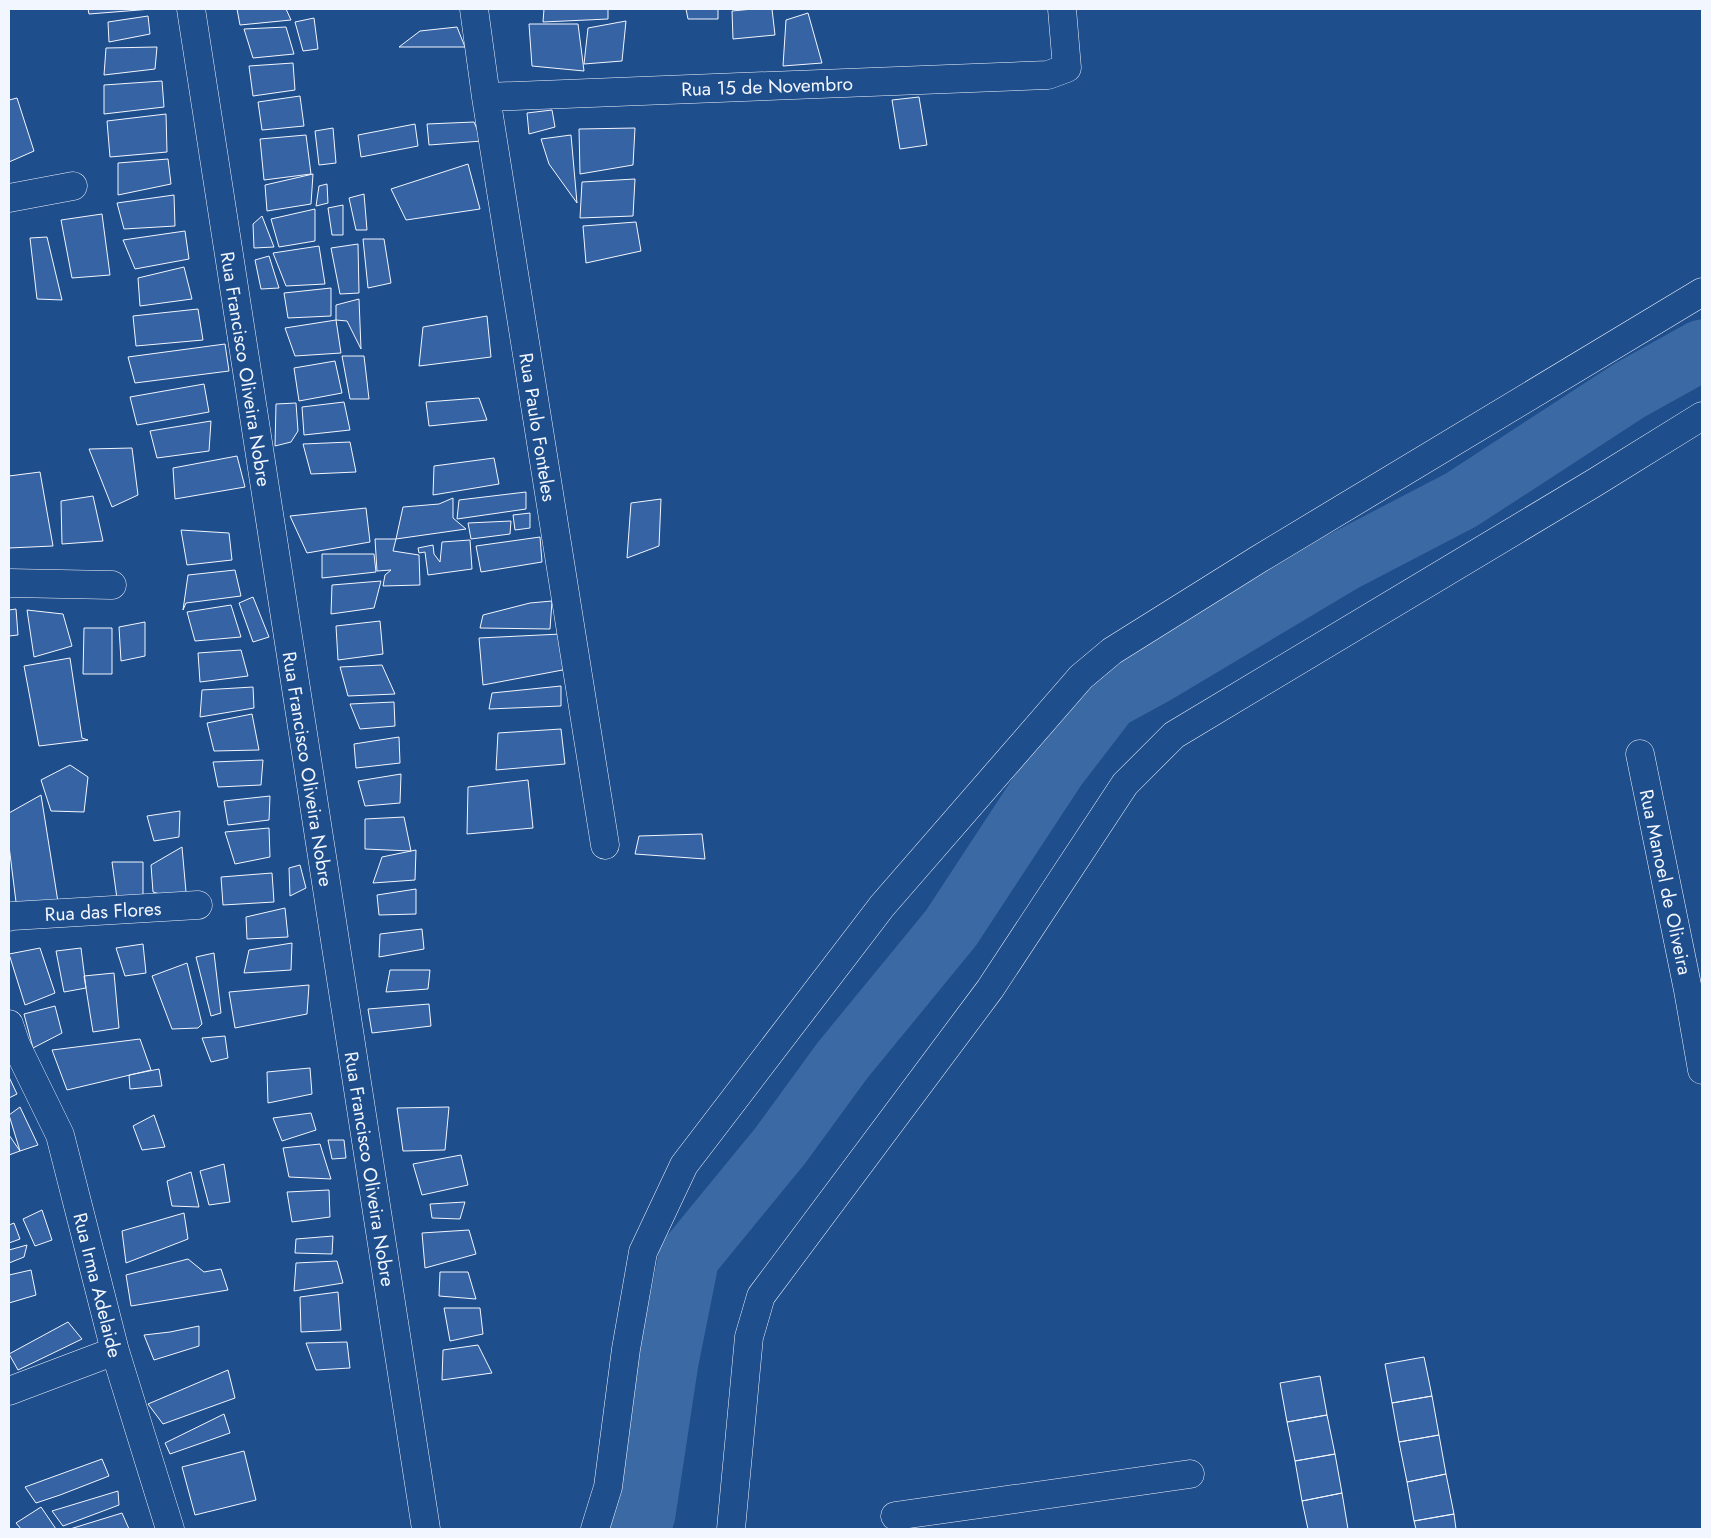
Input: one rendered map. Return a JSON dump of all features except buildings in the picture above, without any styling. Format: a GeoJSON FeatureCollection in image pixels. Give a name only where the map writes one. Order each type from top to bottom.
{"type":"FeatureCollection","features":[{"type":"Feature","properties":{"kind":"street","name":"Rua Francisco Oliveira Nobre"},"geometry":{"type":"LineString","coordinates":[[191,9],[426,1529]]}},
{"type":"Feature","properties":{"kind":"street","name":"Rua Paulo Fonteles"},"geometry":{"type":"LineString","coordinates":[[474,9],[486,98],[605,845]]}},
{"type":"Feature","properties":{"kind":"street","name":"Rua 15 de Novembro"},"geometry":{"type":"LineString","coordinates":[[486,98],[1048,75],[1067,68],[1062,9]]}},
{"type":"Feature","properties":{"kind":"street"},"geometry":{"type":"LineString","coordinates":[[9,198],[73,186]]}},
{"type":"Feature","properties":{"kind":"street"},"geometry":{"type":"LineString","coordinates":[[595,1529],[608,1487],[626,1349],[643,1252],[684,1165],[882,906],[1081,677],[1112,651],[1259,559],[1702,292]]}},
{"type":"Feature","properties":{"kind":"street"},"geometry":{"type":"LineString","coordinates":[[731,1529],[749,1337],[761,1296],[990,988],[1125,784],[1174,735],[1702,416]]}},
{"type":"Feature","properties":{"kind":"street"},"geometry":{"type":"LineString","coordinates":[[9,583],[112,585]]}},
{"type":"Feature","properties":{"kind":"street","name":"Rua Manoel de Oliveira"},"geometry":{"type":"LineString","coordinates":[[1640,754],[1688,990],[1702,1070]]}},
{"type":"Feature","properties":{"kind":"street","name":"Rua das Flores"},"geometry":{"type":"LineString","coordinates":[[9,917],[198,905]]}},
{"type":"Feature","properties":{"kind":"street","name":"Rua Irma Adelaide"},"geometry":{"type":"LineString","coordinates":[[12,1035],[60,1136],[115,1351],[170,1529]]}},
{"type":"Feature","properties":{"kind":"street"},"geometry":{"type":"LineString","coordinates":[[9,1391],[115,1351]]}},
{"type":"Feature","properties":{"kind":"street"},"geometry":{"type":"LineString","coordinates":[[895,1516],[1190,1474]]}},
{"type":"Feature","properties":{"kind":"waterway"},"geometry":{"type":"LineString","coordinates":[[640,1529],[645,1514],[668,1362],[689,1257],[780,1146],[842,1061],[951,928],[1056,768],[1109,699],[1153,675],[1342,562],[1461,500],[1630,390],[1702,350]]}}]}
